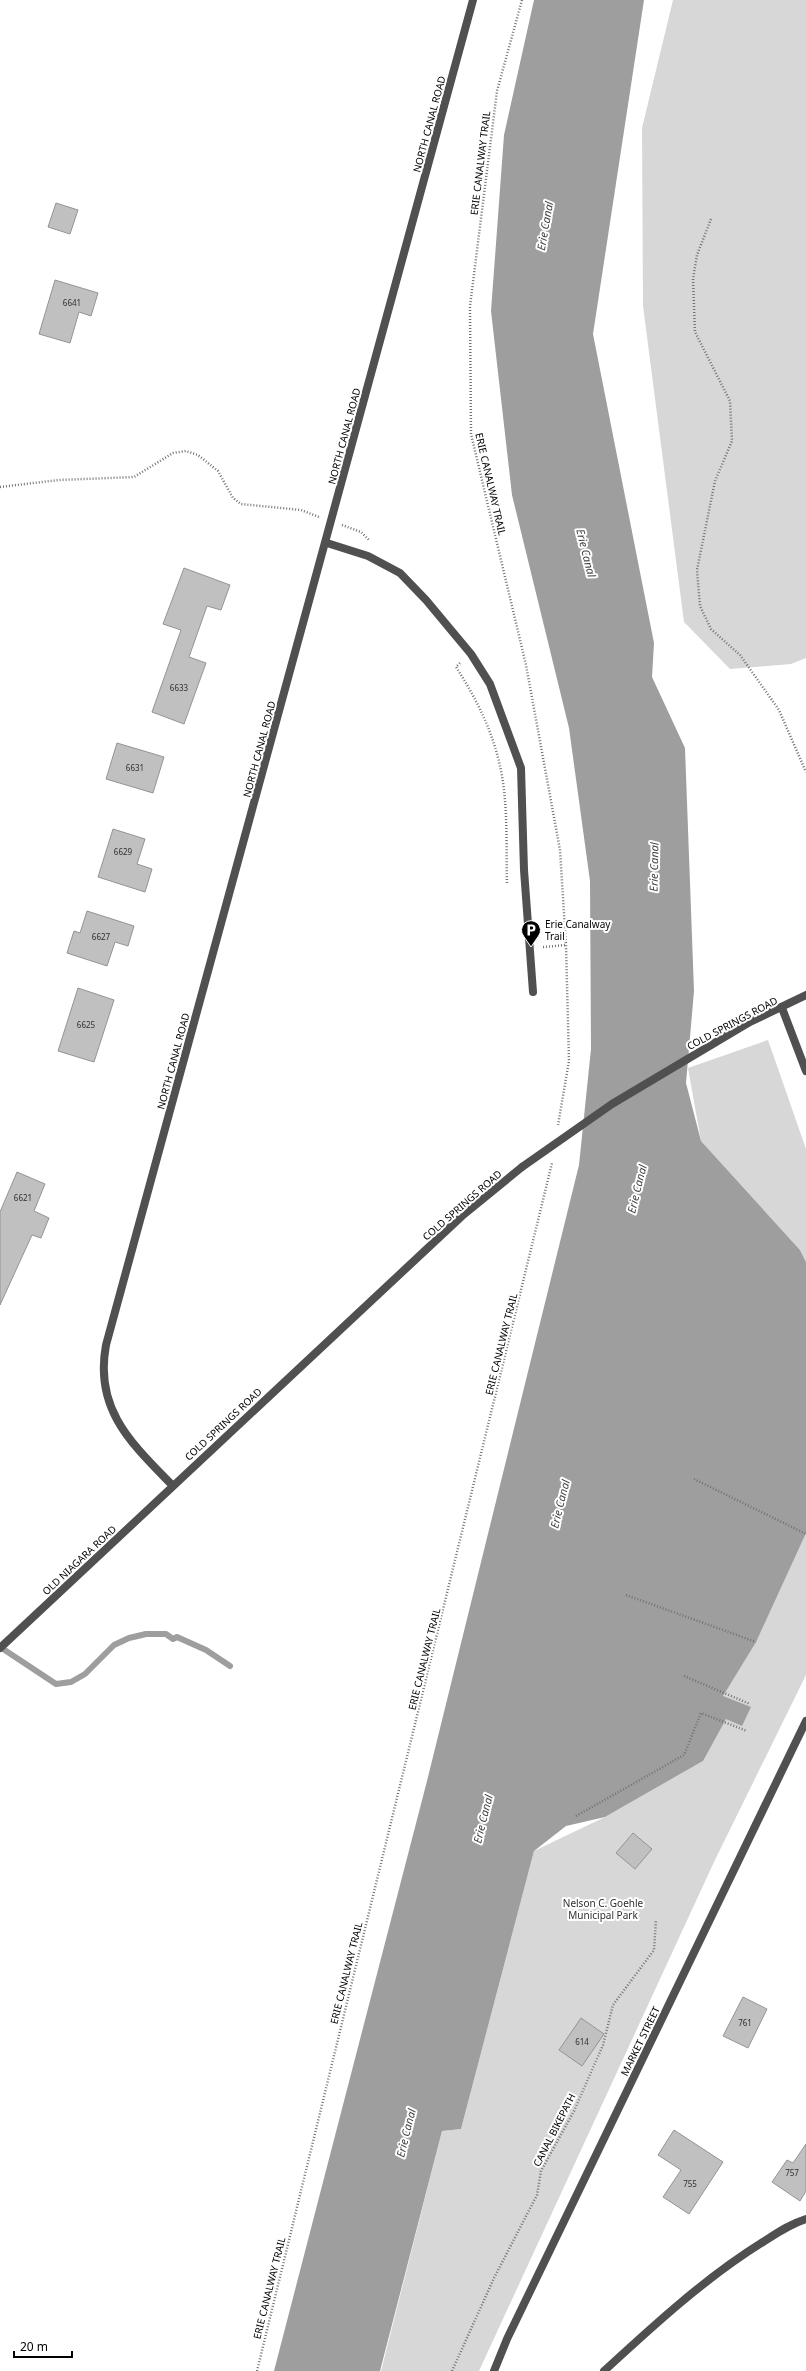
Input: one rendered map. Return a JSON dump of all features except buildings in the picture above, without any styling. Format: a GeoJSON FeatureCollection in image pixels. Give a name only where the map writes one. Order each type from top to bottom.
{"type":"FeatureCollection","features":[{"type":"Feature","properties":{"kind":"street","name":"NORTH CANAL ROAD"},"geometry":{"type":"LineString","coordinates":[[172,1485],[140,1453],[116,1419],[104,1387],[104,1358],[113,1317],[327,543],[473,0]]}},
{"type":"Feature","properties":{"kind":"street"},"geometry":{"type":"LineString","coordinates":[[327,543],[368,556],[400,573],[426,600],[471,654],[490,684],[521,768],[533,992]]}},
{"type":"Feature","properties":{"kind":"street","name":"COLD SPRINGS ROAD"},"geometry":{"type":"LineString","coordinates":[[172,1485],[462,1216],[522,1167],[612,1104],[748,1023],[782,1008],[806,995]]}},
{"type":"Feature","properties":{"kind":"street"},"geometry":{"type":"LineString","coordinates":[[782,1008],[806,1071]]}},
{"type":"Feature","properties":{"kind":"street","name":"OLD NIAGARA ROAD"},"geometry":{"type":"LineString","coordinates":[[0,1648],[172,1485]]}},
{"type":"Feature","properties":{"kind":"street","name":"MARKET STREET"},"geometry":{"type":"LineString","coordinates":[[494,2371],[531,2289],[806,1721]]}},
{"type":"Feature","properties":{"kind":"street"},"geometry":{"type":"LineString","coordinates":[[604,2371],[670,2311],[743,2255],[794,2222],[806,2218]]}},
{"type":"Feature","properties":{"kind":"path","name":"ERIE CANALWAY TRAIL"},"geometry":{"type":"LineString","coordinates":[[522,0],[498,91],[470,306],[471,434],[526,665],[560,850],[566,945],[569,1062],[557,1130]]}},
{"type":"Feature","properties":{"kind":"path"},"geometry":{"type":"LineString","coordinates":[[711,219],[697,255],[693,279],[695,332],[730,401],[732,441],[715,481],[696,570],[700,606],[711,629],[740,655],[779,710],[806,772]]}},
{"type":"Feature","properties":{"kind":"path"},"geometry":{"type":"LineString","coordinates":[[0,487],[59,480],[134,477],[173,453],[186,451],[198,456],[218,471],[233,498],[241,504],[301,510]]}},
{"type":"Feature","properties":{"kind":"path"},"geometry":{"type":"LineString","coordinates":[[332,521],[361,532],[373,544]]}},
{"type":"Feature","properties":{"kind":"path"},"geometry":{"type":"LineString","coordinates":[[471,654],[456,667],[475,696],[496,751],[502,776],[505,809],[507,883]]}},
{"type":"Feature","properties":{"kind":"path"},"geometry":{"type":"LineString","coordinates":[[530,948],[566,945]]}},
{"type":"Feature","properties":{"kind":"path","name":"ERIE CANALWAY TRAIL"},"geometry":{"type":"LineString","coordinates":[[257,2371],[547,1192],[552,1161]]}},
{"type":"Feature","properties":{"kind":"path"},"geometry":{"type":"LineString","coordinates":[[694,1479],[806,1534]]}},
{"type":"Feature","properties":{"kind":"path"},"geometry":{"type":"LineString","coordinates":[[626,1595],[756,1642]]}},
{"type":"Feature","properties":{"kind":"path"},"geometry":{"type":"LineString","coordinates":[[684,1676],[750,1704]]}},
{"type":"Feature","properties":{"kind":"path"},"geometry":{"type":"LineString","coordinates":[[576,1816],[684,1755],[701,1713],[747,1731]]}},
{"type":"Feature","properties":{"kind":"path","name":"CANAL BIKEPATH"},"geometry":{"type":"LineString","coordinates":[[452,2371],[494,2278],[537,2195],[541,2171],[574,2111],[603,2044],[612,2005],[654,1950],[656,1920]]}},
{"type":"Feature","properties":{"kind":"green space"},"geometry":{"type":"Polygon","coordinates":[[[673,0],[806,0],[806,658],[791,664],[730,669],[684,622],[643,306],[642,128],[673,0]]]}},
{"type":"Feature","properties":{"kind":"green space"},"geometry":{"type":"Polygon","coordinates":[[[768,1040],[806,1149],[806,1262],[800,1250],[701,1141],[688,1068],[768,1040]]]}},
{"type":"Feature","properties":{"kind":"green space","name":"Nelson C. Goehle Municipal Park"},"geometry":{"type":"Polygon","coordinates":[[[806,1530],[806,1675],[714,1862],[479,2371],[381,2371],[442,2131],[461,2129],[534,1851],[605,1817],[703,1761],[723,1696],[806,1530]]]}},
{"type":"Feature","properties":{"kind":"water","name":"Erie Canal"},"geometry":{"type":"Polygon","coordinates":[[[534,0],[644,0],[593,334],[654,643],[652,677],[685,748],[694,991],[686,1083],[701,1141],[800,1250],[806,1262],[806,1533],[756,1642],[723,1696],[751,1707],[742,1726],[726,1719],[703,1761],[605,1817],[566,1826],[534,1851],[461,2129],[442,2131],[380,2371],[274,2371],[427,1781],[579,1165],[591,1049],[590,881],[569,728],[512,495],[491,311],[504,135],[534,0]]]}},
{"type":"Feature","properties":{"kind":"waterway"},"geometry":{"type":"LineString","coordinates":[[0,1647],[56,1684],[71,1682],[85,1674],[114,1645],[129,1638],[146,1634],[166,1634],[173,1639],[177,1637],[206,1650],[230,1666]]}},
{"type":"Feature","properties":{"kind":"place","name":"Erie Canalway Trail"},"geometry":{"type":"Point","coordinates":[531,947]}}]}
